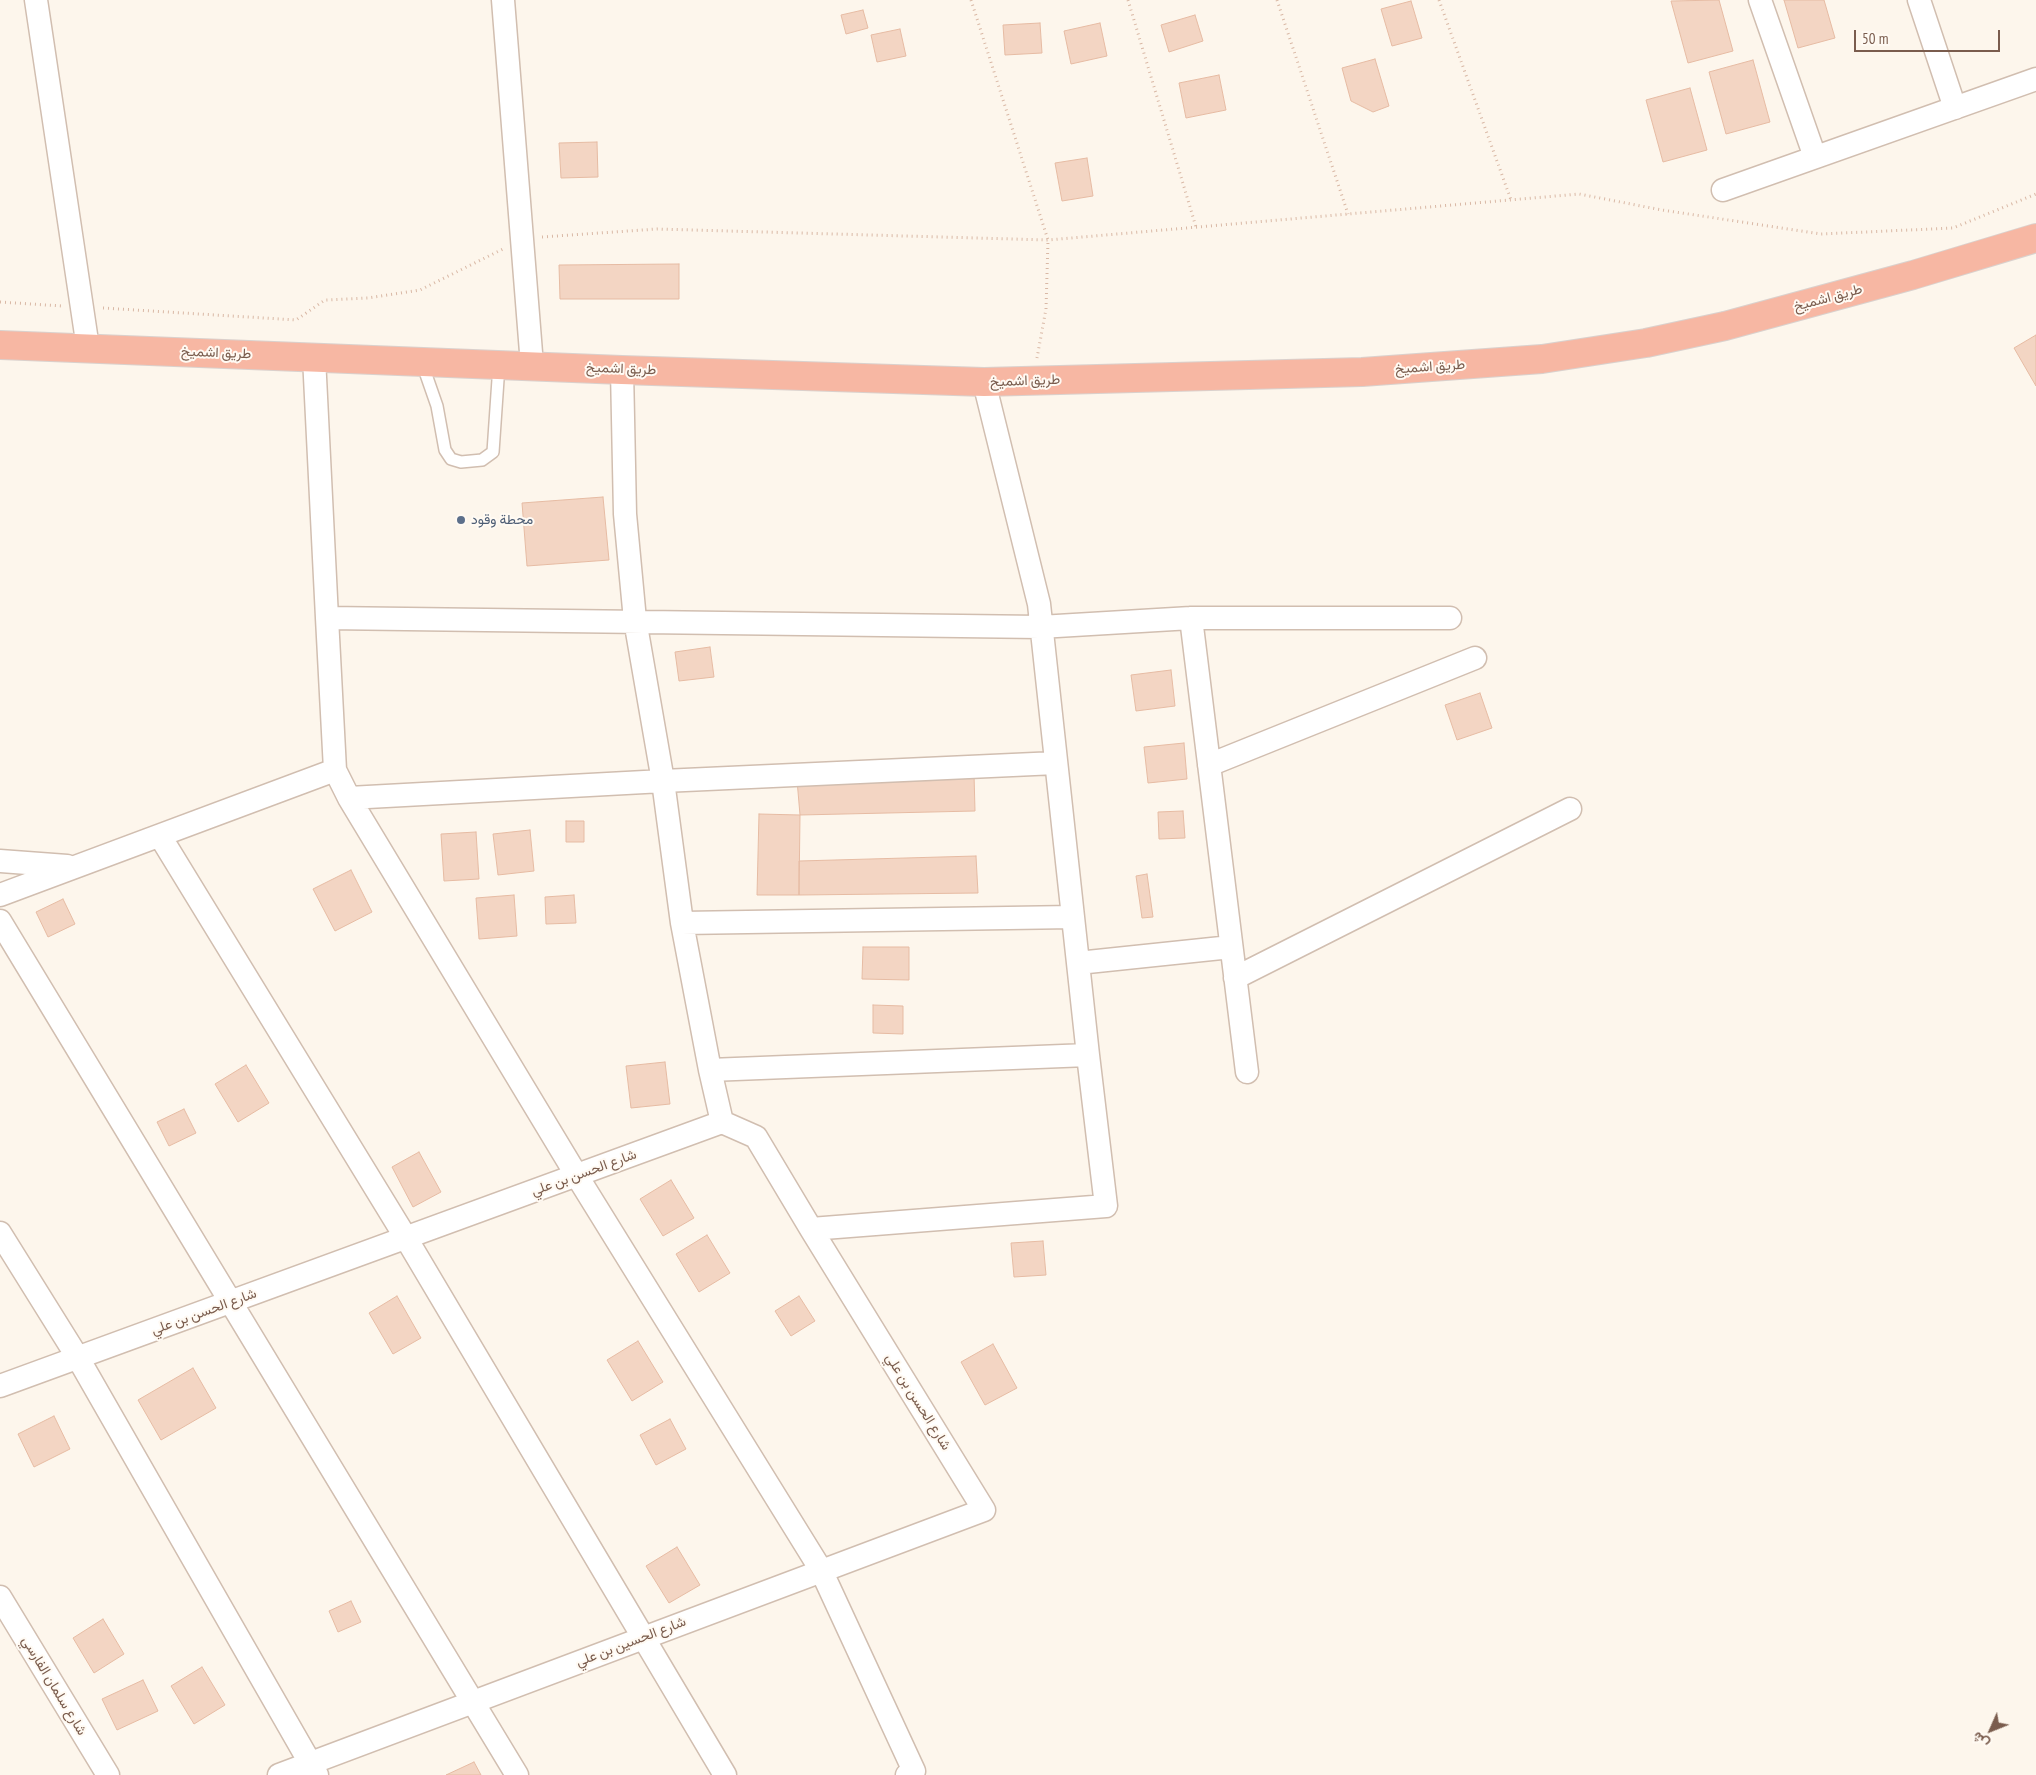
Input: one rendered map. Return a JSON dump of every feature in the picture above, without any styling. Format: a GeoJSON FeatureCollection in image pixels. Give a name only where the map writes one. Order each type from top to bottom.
{"type":"FeatureCollection","features":[{"type":"Feature","properties":{"kind":"highway","name":"طريق اشميخ"},"geometry":{"type":"LineString","coordinates":[[0,345],[622,370],[984,382],[1362,372],[1542,359],[1646,343],[1725,326],[1913,275],[2036,238]]}},
{"type":"Feature","properties":{"kind":"street"},"geometry":{"type":"LineString","coordinates":[[36,0],[88,348]]}},
{"type":"Feature","properties":{"kind":"street"},"geometry":{"type":"LineString","coordinates":[[503,0],[532,365]]}},
{"type":"Feature","properties":{"kind":"street"},"geometry":{"type":"LineString","coordinates":[[1760,0],[1815,157]]}},
{"type":"Feature","properties":{"kind":"street"},"geometry":{"type":"LineString","coordinates":[[1919,0],[1954,108]]}},
{"type":"Feature","properties":{"kind":"street"},"geometry":{"type":"LineString","coordinates":[[1723,190],[2036,79]]}},
{"type":"Feature","properties":{"kind":"street"},"geometry":{"type":"LineString","coordinates":[[314,357],[335,770],[349,798],[577,1176],[821,1570],[914,1771],[907,1775]]}},
{"type":"Feature","properties":{"kind":"street"},"geometry":{"type":"LineString","coordinates":[[622,370],[625,514],[635,620],[663,781],[682,923],[710,1070],[722,1122]]}},
{"type":"Feature","properties":{"kind":"street"},"geometry":{"type":"LineString","coordinates":[[811,1229],[1106,1206],[1036,588],[984,382]]}},
{"type":"Feature","properties":{"kind":"street"},"geometry":{"type":"LineString","coordinates":[[327,618],[635,620],[1040,627],[1191,618],[1450,618]]}},
{"type":"Feature","properties":{"kind":"street"},"geometry":{"type":"LineString","coordinates":[[1191,618],[1247,1072]]}},
{"type":"Feature","properties":{"kind":"street"},"geometry":{"type":"LineString","coordinates":[[1209,765],[1476,658]]}},
{"type":"Feature","properties":{"kind":"street"},"geometry":{"type":"LineString","coordinates":[[349,798],[1056,763]]}},
{"type":"Feature","properties":{"kind":"street"},"geometry":{"type":"LineString","coordinates":[[0,895],[73,866],[160,836],[335,770]]}},
{"type":"Feature","properties":{"kind":"street"},"geometry":{"type":"LineString","coordinates":[[1235,978],[1570,808]]}},
{"type":"Feature","properties":{"kind":"street"},"geometry":{"type":"LineString","coordinates":[[160,836],[406,1238],[725,1775]]}},
{"type":"Feature","properties":{"kind":"street"},"geometry":{"type":"LineString","coordinates":[[0,861],[73,866]]}},
{"type":"Feature","properties":{"kind":"street"},"geometry":{"type":"LineString","coordinates":[[682,923],[1073,917]]}},
{"type":"Feature","properties":{"kind":"street"},"geometry":{"type":"LineString","coordinates":[[0,921],[517,1775]]}},
{"type":"Feature","properties":{"kind":"street"},"geometry":{"type":"LineString","coordinates":[[1078,963],[1231,947]]}},
{"type":"Feature","properties":{"kind":"street"},"geometry":{"type":"LineString","coordinates":[[710,1070],[1088,1055]]}},
{"type":"Feature","properties":{"kind":"street","name":"شارع الحسن بن علي"},"geometry":{"type":"LineString","coordinates":[[0,1386],[722,1122],[756,1137],[984,1510]]}},
{"type":"Feature","properties":{"kind":"street"},"geometry":{"type":"LineString","coordinates":[[0,1233],[78,1358],[314,1769]]}},
{"type":"Feature","properties":{"kind":"street","name":"شارع الحسين بن علي"},"geometry":{"type":"LineString","coordinates":[[279,1775],[314,1769],[473,1702],[984,1510]]}},
{"type":"Feature","properties":{"kind":"street","name":"شارع سلمان الفارسي"},"geometry":{"type":"LineString","coordinates":[[0,1597],[108,1775]]}},
{"type":"Feature","properties":{"kind":"lane"},"geometry":{"type":"LineString","coordinates":[[422,362],[437,406],[445,450],[451,459],[461,462],[482,460],[493,452],[499,364]]}},
{"type":"Feature","properties":{"kind":"path"},"geometry":{"type":"LineString","coordinates":[[971,0],[1048,240],[1046,309],[1033,380]]}},
{"type":"Feature","properties":{"kind":"path"},"geometry":{"type":"LineString","coordinates":[[1128,0],[1196,227]]}},
{"type":"Feature","properties":{"kind":"path"},"geometry":{"type":"LineString","coordinates":[[1277,0],[1348,214]]}},
{"type":"Feature","properties":{"kind":"path"},"geometry":{"type":"LineString","coordinates":[[1439,0],[1510,200]]}},
{"type":"Feature","properties":{"kind":"path"},"geometry":{"type":"LineString","coordinates":[[0,302],[296,320],[325,300],[368,298],[420,290],[522,239],[657,229],[1048,240],[1579,194],[1662,210],[1821,234],[1953,228],[2036,194]]}},
{"type":"Feature","properties":{"kind":"building"},"geometry":{"type":"Polygon","coordinates":[[[1719,0],[1733,51],[1688,63],[1671,1],[1719,0]]]}},
{"type":"Feature","properties":{"kind":"building"},"geometry":{"type":"Polygon","coordinates":[[[1784,0],[1824,0],[1835,38],[1798,48],[1784,0]]]}},
{"type":"Feature","properties":{"kind":"building"},"geometry":{"type":"Polygon","coordinates":[[[1411,1],[1422,38],[1392,46],[1381,9],[1411,1]]]}},
{"type":"Feature","properties":{"kind":"building"},"geometry":{"type":"Polygon","coordinates":[[[863,10],[868,28],[846,34],[841,15],[863,10]]]}},
{"type":"Feature","properties":{"kind":"building"},"geometry":{"type":"Polygon","coordinates":[[[1195,15],[1203,41],[1169,52],[1161,25],[1195,15]]]}},
{"type":"Feature","properties":{"kind":"building"},"geometry":{"type":"Polygon","coordinates":[[[1040,23],[1042,53],[1005,55],[1003,25],[1040,23]]]}},
{"type":"Feature","properties":{"kind":"building"},"geometry":{"type":"Polygon","coordinates":[[[1100,23],[1107,56],[1071,64],[1064,31],[1100,23]]]}},
{"type":"Feature","properties":{"kind":"building"},"geometry":{"type":"Polygon","coordinates":[[[900,29],[906,56],[877,62],[871,35],[900,29]]]}},
{"type":"Feature","properties":{"kind":"building"},"geometry":{"type":"Polygon","coordinates":[[[1375,59],[1389,106],[1373,112],[1351,101],[1342,68],[1375,59]]]}},
{"type":"Feature","properties":{"kind":"building"},"geometry":{"type":"Polygon","coordinates":[[[1753,60],[1770,122],[1726,134],[1709,72],[1753,60]]]}},
{"type":"Feature","properties":{"kind":"building"},"geometry":{"type":"Polygon","coordinates":[[[1219,75],[1226,110],[1186,118],[1179,83],[1219,75]]]}},
{"type":"Feature","properties":{"kind":"building"},"geometry":{"type":"Polygon","coordinates":[[[1690,88],[1707,150],[1663,162],[1646,100],[1690,88]]]}},
{"type":"Feature","properties":{"kind":"building"},"geometry":{"type":"Polygon","coordinates":[[[597,142],[598,177],[561,178],[559,143],[597,142]]]}},
{"type":"Feature","properties":{"kind":"building"},"geometry":{"type":"Polygon","coordinates":[[[1087,158],[1093,196],[1062,201],[1055,163],[1087,158]]]}},
{"type":"Feature","properties":{"kind":"building"},"geometry":{"type":"Polygon","coordinates":[[[679,264],[679,299],[560,299],[559,265],[679,264]]]}},
{"type":"Feature","properties":{"kind":"building"},"geometry":{"type":"Polygon","coordinates":[[[2036,335],[2036,386],[2014,348],[2036,335]]]}},
{"type":"Feature","properties":{"kind":"building"},"geometry":{"type":"Polygon","coordinates":[[[603,497],[609,560],[527,566],[522,503],[603,497]]]}},
{"type":"Feature","properties":{"kind":"building"},"geometry":{"type":"Polygon","coordinates":[[[710,647],[714,677],[679,681],[675,652],[710,647]]]}},
{"type":"Feature","properties":{"kind":"building"},"geometry":{"type":"Polygon","coordinates":[[[1171,670],[1175,706],[1136,711],[1131,675],[1171,670]]]}},
{"type":"Feature","properties":{"kind":"building"},"geometry":{"type":"Polygon","coordinates":[[[1480,693],[1492,728],[1457,740],[1445,705],[1480,693]]]}},
{"type":"Feature","properties":{"kind":"building"},"geometry":{"type":"Polygon","coordinates":[[[1184,743],[1187,779],[1148,783],[1144,747],[1184,743]]]}},
{"type":"Feature","properties":{"kind":"building"},"geometry":{"type":"Polygon","coordinates":[[[974,774],[975,811],[800,815],[797,780],[974,774]]]}},
{"type":"Feature","properties":{"kind":"building"},"geometry":{"type":"Polygon","coordinates":[[[1183,811],[1185,838],[1159,839],[1158,812],[1183,811]]]}},
{"type":"Feature","properties":{"kind":"building"},"geometry":{"type":"Polygon","coordinates":[[[759,814],[800,815],[799,895],[757,895],[759,814]]]}},
{"type":"Feature","properties":{"kind":"building"},"geometry":{"type":"Polygon","coordinates":[[[566,821],[584,821],[584,842],[566,842],[566,821]]]}},
{"type":"Feature","properties":{"kind":"building"},"geometry":{"type":"Polygon","coordinates":[[[530,830],[534,871],[498,875],[493,834],[530,830]]]}},
{"type":"Feature","properties":{"kind":"building"},"geometry":{"type":"Polygon","coordinates":[[[476,832],[479,879],[444,881],[441,834],[476,832]]]}},
{"type":"Feature","properties":{"kind":"building"},"geometry":{"type":"Polygon","coordinates":[[[976,856],[978,893],[799,895],[799,861],[976,856]]]}},
{"type":"Feature","properties":{"kind":"building"},"geometry":{"type":"Polygon","coordinates":[[[351,870],[372,912],[335,931],[313,889],[351,870]]]}},
{"type":"Feature","properties":{"kind":"building"},"geometry":{"type":"Polygon","coordinates":[[[1147,874],[1153,917],[1142,918],[1136,876],[1147,874]]]}},
{"type":"Feature","properties":{"kind":"building"},"geometry":{"type":"Polygon","coordinates":[[[514,895],[517,936],[479,939],[476,898],[514,895]]]}},
{"type":"Feature","properties":{"kind":"building"},"geometry":{"type":"Polygon","coordinates":[[[574,895],[576,923],[546,924],[545,897],[574,895]]]}},
{"type":"Feature","properties":{"kind":"building"},"geometry":{"type":"Polygon","coordinates":[[[63,899],[75,924],[48,937],[36,912],[63,899]]]}},
{"type":"Feature","properties":{"kind":"building"},"geometry":{"type":"Polygon","coordinates":[[[863,947],[909,947],[909,980],[862,979],[863,947]]]}},
{"type":"Feature","properties":{"kind":"building"},"geometry":{"type":"Polygon","coordinates":[[[873,1005],[903,1006],[903,1034],[873,1033],[873,1005]]]}},
{"type":"Feature","properties":{"kind":"building"},"geometry":{"type":"Polygon","coordinates":[[[665,1062],[670,1104],[631,1108],[626,1066],[665,1062]]]}},
{"type":"Feature","properties":{"kind":"building"},"geometry":{"type":"Polygon","coordinates":[[[246,1065],[269,1103],[238,1122],[215,1084],[246,1065]]]}},
{"type":"Feature","properties":{"kind":"building"},"geometry":{"type":"Polygon","coordinates":[[[184,1109],[196,1133],[169,1146],[157,1122],[184,1109]]]}},
{"type":"Feature","properties":{"kind":"building"},"geometry":{"type":"Polygon","coordinates":[[[419,1152],[441,1192],[413,1207],[392,1167],[419,1152]]]}},
{"type":"Feature","properties":{"kind":"building"},"geometry":{"type":"Polygon","coordinates":[[[671,1180],[694,1218],[663,1236],[640,1199],[671,1180]]]}},
{"type":"Feature","properties":{"kind":"building"},"geometry":{"type":"Polygon","coordinates":[[[707,1235],[730,1273],[699,1292],[676,1254],[707,1235]]]}},
{"type":"Feature","properties":{"kind":"building"},"geometry":{"type":"Polygon","coordinates":[[[1043,1241],[1046,1275],[1014,1277],[1011,1243],[1043,1241]]]}},
{"type":"Feature","properties":{"kind":"building"},"geometry":{"type":"Polygon","coordinates":[[[397,1296],[421,1338],[393,1354],[369,1313],[397,1296]]]}},
{"type":"Feature","properties":{"kind":"building"},"geometry":{"type":"Polygon","coordinates":[[[799,1296],[815,1321],[791,1336],[775,1311],[799,1296]]]}},
{"type":"Feature","properties":{"kind":"building"},"geometry":{"type":"Polygon","coordinates":[[[638,1341],[663,1382],[632,1401],[607,1360],[638,1341]]]}},
{"type":"Feature","properties":{"kind":"building"},"geometry":{"type":"Polygon","coordinates":[[[993,1344],[1017,1388],[985,1405],[961,1362],[993,1344]]]}},
{"type":"Feature","properties":{"kind":"building"},"geometry":{"type":"Polygon","coordinates":[[[193,1368],[216,1408],[161,1440],[138,1400],[193,1368]]]}},
{"type":"Feature","properties":{"kind":"building"},"geometry":{"type":"Polygon","coordinates":[[[54,1416],[70,1449],[34,1467],[18,1434],[54,1416]]]}},
{"type":"Feature","properties":{"kind":"building"},"geometry":{"type":"Polygon","coordinates":[[[670,1419],[686,1449],[656,1465],[640,1435],[670,1419]]]}},
{"type":"Feature","properties":{"kind":"building"},"geometry":{"type":"Polygon","coordinates":[[[677,1547],[700,1585],[669,1603],[646,1566],[677,1547]]]}},
{"type":"Feature","properties":{"kind":"building"},"geometry":{"type":"Polygon","coordinates":[[[351,1601],[361,1622],[338,1632],[329,1611],[351,1601]]]}},
{"type":"Feature","properties":{"kind":"building"},"geometry":{"type":"Polygon","coordinates":[[[103,1619],[124,1654],[94,1673],[73,1638],[103,1619]]]}},
{"type":"Feature","properties":{"kind":"building"},"geometry":{"type":"Polygon","coordinates":[[[202,1667],[225,1705],[194,1724],[171,1686],[202,1667]]]}},
{"type":"Feature","properties":{"kind":"building"},"geometry":{"type":"Polygon","coordinates":[[[143,1680],[158,1711],[117,1730],[102,1699],[143,1680]]]}},
{"type":"Feature","properties":{"kind":"building"},"geometry":{"type":"Polygon","coordinates":[[[474,1762],[481,1775],[446,1775],[474,1762]]]}},
{"type":"Feature","properties":{"kind":"place","name":"محطة وقود"},"geometry":{"type":"Point","coordinates":[461,520]}}]}
